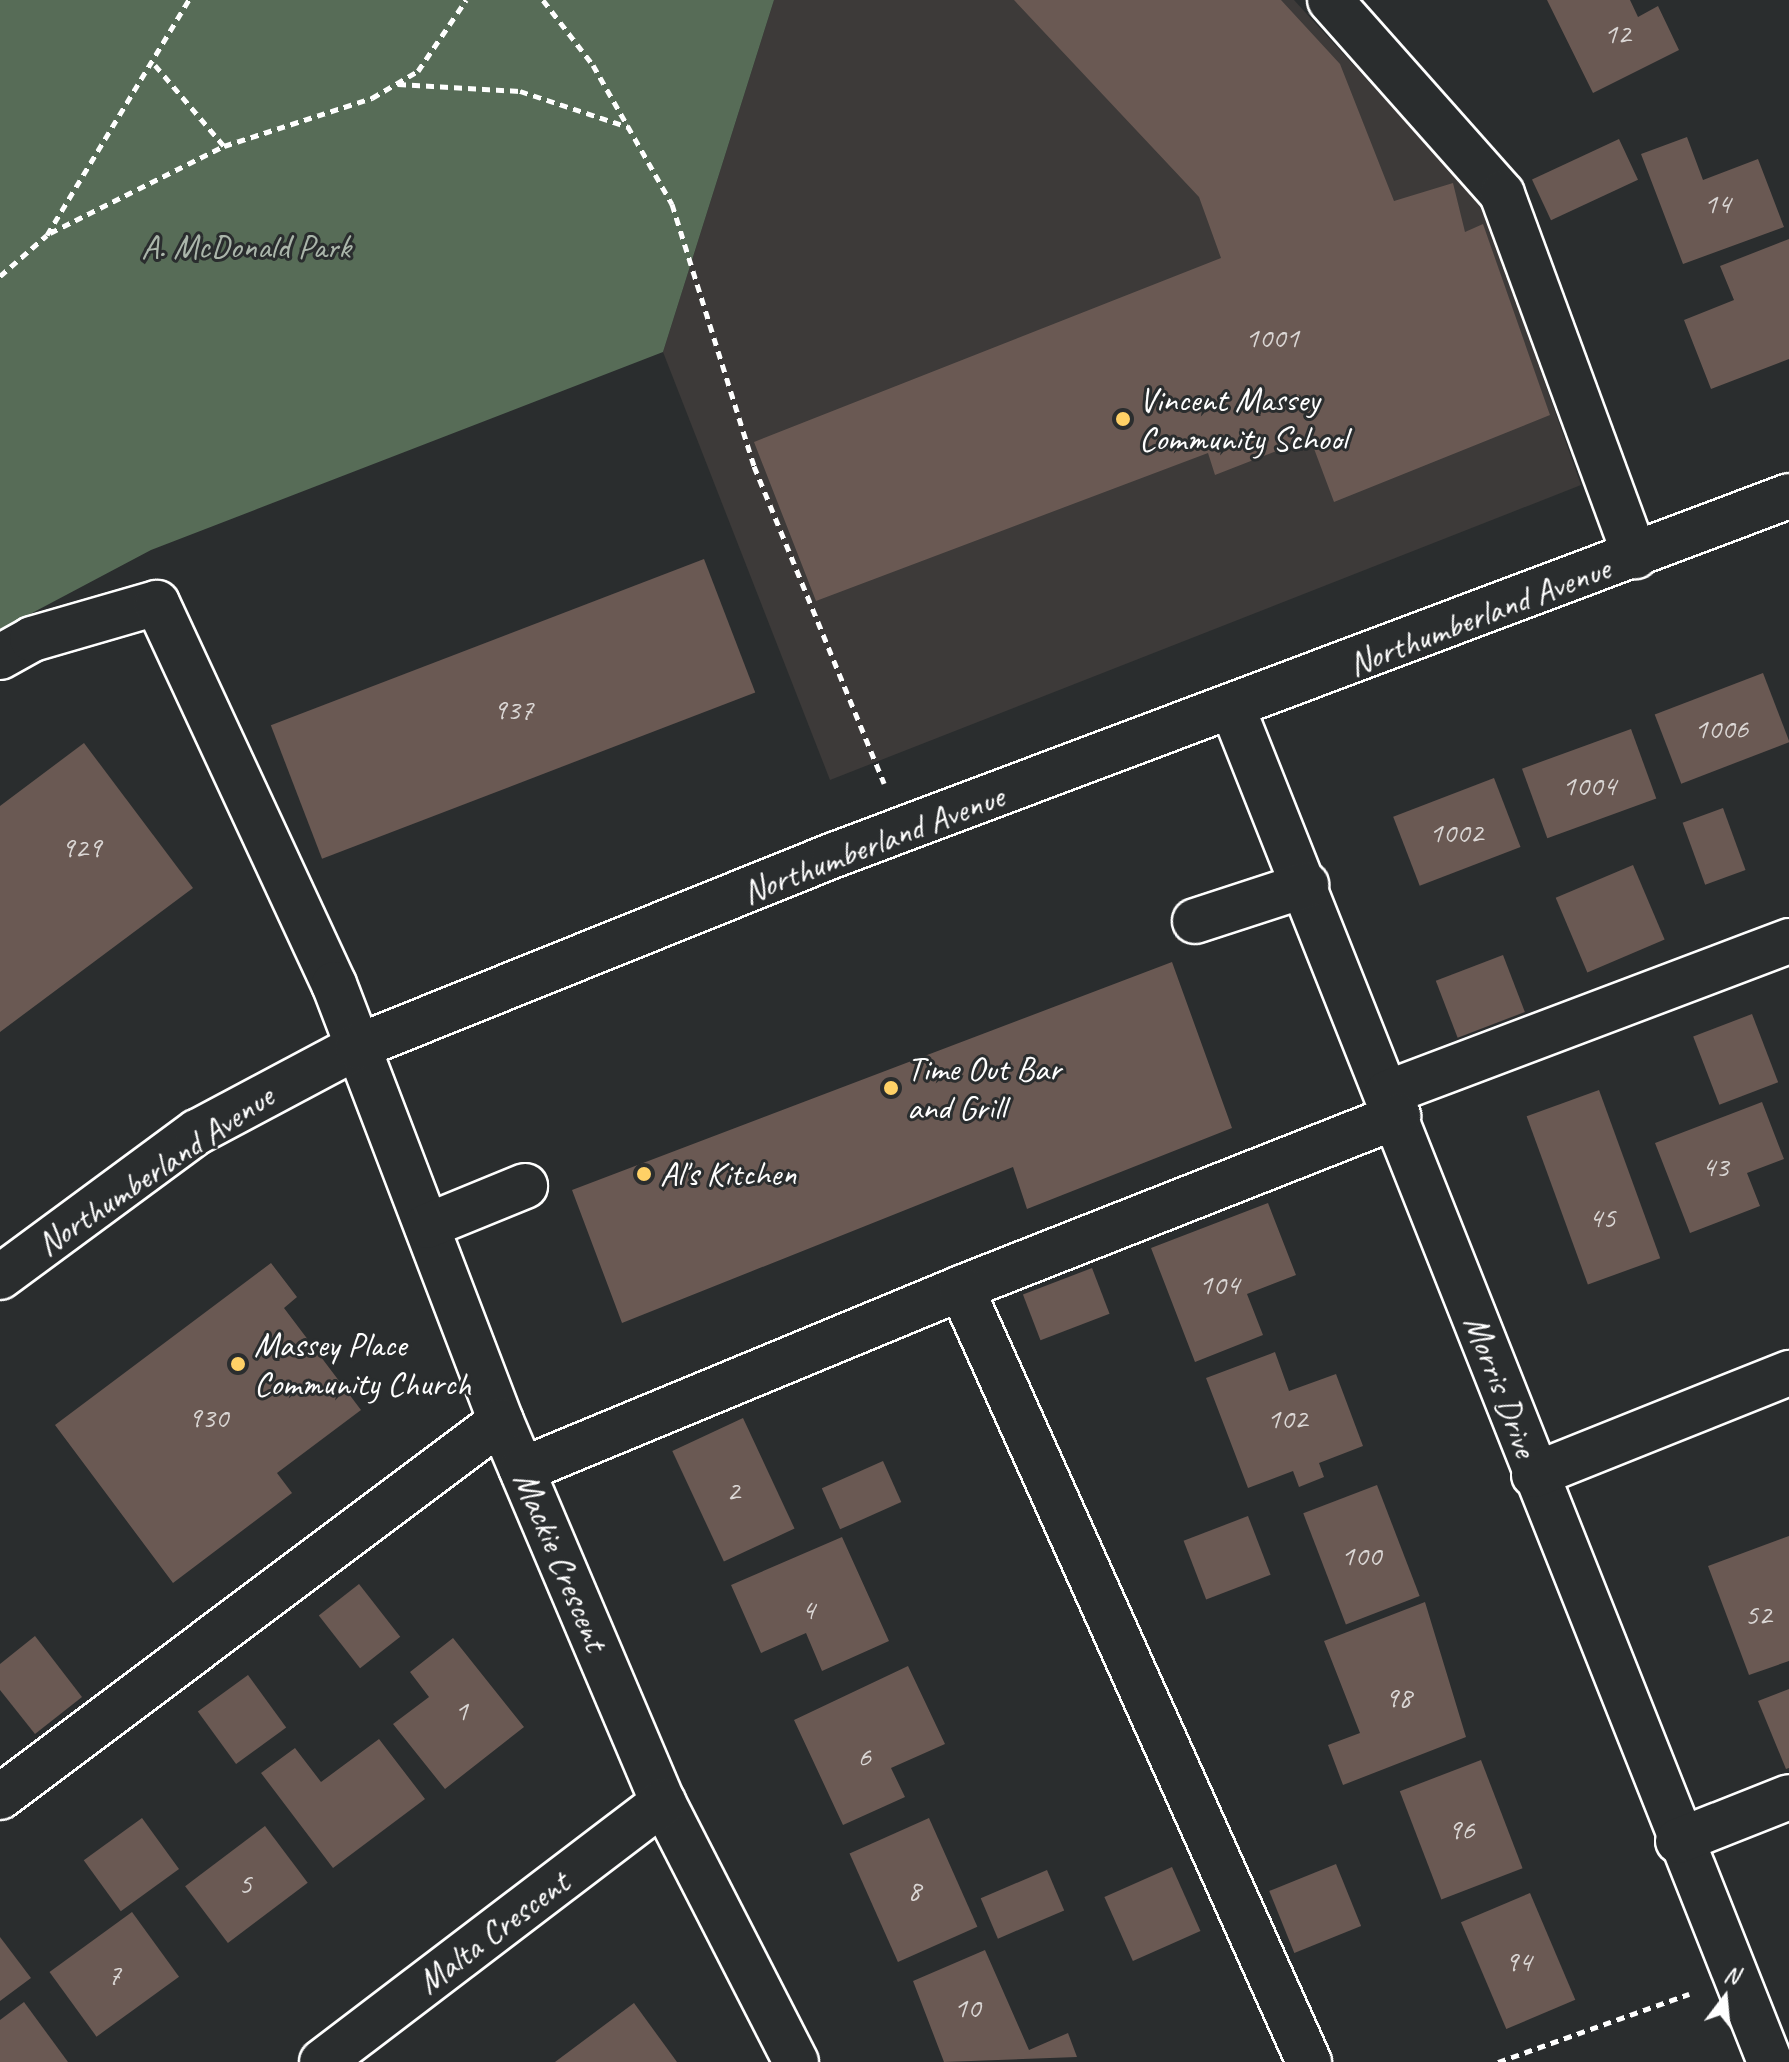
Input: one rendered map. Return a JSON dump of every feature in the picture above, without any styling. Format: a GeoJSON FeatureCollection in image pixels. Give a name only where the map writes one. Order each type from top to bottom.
{"type":"FeatureCollection","features":[{"type":"Feature","properties":{"kind":"street"},"geometry":{"type":"LineString","coordinates":[[1330,0],[1502,194],[1635,556]]}},
{"type":"Feature","properties":{"kind":"street","name":"Northumberland Avenue"},"geometry":{"type":"LineString","coordinates":[[0,1277],[197,1132],[357,1047],[834,855],[1233,709],[1789,496]]}},
{"type":"Feature","properties":{"kind":"street","name":"Mackie Crescent"},"geometry":{"type":"LineString","coordinates":[[0,657],[32,639],[157,603],[357,1047],[501,1421],[663,1802],[796,2062]]}},
{"type":"Feature","properties":{"kind":"street","name":"Morris Drive"},"geometry":{"type":"LineString","coordinates":[[1233,709],[1393,1105],[1678,1841],[1738,1977],[1770,2062]]}},
{"type":"Feature","properties":{"kind":"street"},"geometry":{"type":"LineString","coordinates":[[1195,921],[1306,885]]}},
{"type":"Feature","properties":{"kind":"street"},"geometry":{"type":"LineString","coordinates":[[522,1470],[1789,941]]}},
{"type":"Feature","properties":{"kind":"street"},"geometry":{"type":"LineString","coordinates":[[427,1226],[525,1186]]}},
{"type":"Feature","properties":{"kind":"street"},"geometry":{"type":"LineString","coordinates":[[961,1288],[1309,2062]]}},
{"type":"Feature","properties":{"kind":"street"},"geometry":{"type":"LineString","coordinates":[[1534,1475],[1789,1373]]}},
{"type":"Feature","properties":{"kind":"street"},"geometry":{"type":"LineString","coordinates":[[0,1797],[501,1421]]}},
{"type":"Feature","properties":{"kind":"street"},"geometry":{"type":"LineString","coordinates":[[1678,1841],[1789,1797]]}},
{"type":"Feature","properties":{"kind":"street","name":"Malta Crescent"},"geometry":{"type":"LineString","coordinates":[[322,2062],[663,1802]]}},
{"type":"Feature","properties":{"kind":"path"},"geometry":{"type":"LineString","coordinates":[[47,235],[155,65],[189,0]]}},
{"type":"Feature","properties":{"kind":"path"},"geometry":{"type":"LineString","coordinates":[[0,276],[47,235],[224,146],[397,84],[418,71],[466,0]]}},
{"type":"Feature","properties":{"kind":"path"},"geometry":{"type":"LineString","coordinates":[[543,0],[593,65],[672,204],[754,466],[881,774]]}},
{"type":"Feature","properties":{"kind":"path"},"geometry":{"type":"LineString","coordinates":[[155,65],[224,146]]}},
{"type":"Feature","properties":{"kind":"path"},"geometry":{"type":"LineString","coordinates":[[397,84],[520,91],[628,127]]}},
{"type":"Feature","properties":{"kind":"path"},"geometry":{"type":"LineString","coordinates":[[1498,2062],[1738,1977]]}},
{"type":"Feature","properties":{"kind":"shaded area","name":"Vincent Massey Community School"},"geometry":{"type":"Polygon","coordinates":[[[774,0],[1294,0],[1482,205],[1581,485],[830,780],[663,352],[774,0]]]}},
{"type":"Feature","properties":{"kind":"green space","name":"A. McDonald Park"},"geometry":{"type":"Polygon","coordinates":[[[0,0],[774,0],[663,352],[151,550],[0,630],[0,0]]]}},
{"type":"Feature","properties":{"kind":"building"},"geometry":{"type":"Polygon","coordinates":[[[1014,0],[1281,0],[1340,64],[1394,201],[1453,183],[1465,232],[1483,224],[1550,415],[1334,502],[1310,438],[1215,475],[1208,453],[816,601],[754,442],[1221,258],[1199,197],[1014,0]]]}},
{"type":"Feature","properties":{"kind":"building"},"geometry":{"type":"Polygon","coordinates":[[[1547,0],[1630,0],[1638,17],[1658,6],[1679,50],[1593,93],[1547,0]]]}},
{"type":"Feature","properties":{"kind":"building"},"geometry":{"type":"Polygon","coordinates":[[[1687,137],[1703,180],[1758,159],[1784,227],[1683,264],[1641,154],[1687,137]]]}},
{"type":"Feature","properties":{"kind":"building"},"geometry":{"type":"Polygon","coordinates":[[[1619,139],[1638,180],[1551,220],[1532,180],[1619,139]]]}},
{"type":"Feature","properties":{"kind":"building"},"geometry":{"type":"Polygon","coordinates":[[[1789,239],[1789,359],[1711,389],[1684,320],[1734,300],[1720,266],[1789,239]]]}},
{"type":"Feature","properties":{"kind":"building"},"geometry":{"type":"Polygon","coordinates":[[[704,559],[755,693],[322,859],[271,725],[704,559]]]}},
{"type":"Feature","properties":{"kind":"building"},"geometry":{"type":"Polygon","coordinates":[[[1763,673],[1789,742],[1681,784],[1655,715],[1763,673]]]}},
{"type":"Feature","properties":{"kind":"building"},"geometry":{"type":"Polygon","coordinates":[[[1631,729],[1656,799],[1547,838],[1522,769],[1631,729]]]}},
{"type":"Feature","properties":{"kind":"building"},"geometry":{"type":"Polygon","coordinates":[[[84,743],[193,888],[0,1032],[0,806],[84,743]]]}},
{"type":"Feature","properties":{"kind":"building"},"geometry":{"type":"Polygon","coordinates":[[[1494,778],[1521,847],[1420,886],[1393,817],[1494,778]]]}},
{"type":"Feature","properties":{"kind":"building"},"geometry":{"type":"Polygon","coordinates":[[[1723,808],[1746,870],[1705,885],[1683,823],[1723,808]]]}},
{"type":"Feature","properties":{"kind":"building"},"geometry":{"type":"Polygon","coordinates":[[[1633,865],[1665,940],[1587,972],[1556,898],[1633,865]]]}},
{"type":"Feature","properties":{"kind":"building"},"geometry":{"type":"Polygon","coordinates":[[[1503,955],[1525,1012],[1458,1038],[1436,981],[1503,955]]]}},
{"type":"Feature","properties":{"kind":"building"},"geometry":{"type":"Polygon","coordinates":[[[1172,962],[1232,1128],[1027,1209],[1013,1167],[622,1323],[572,1190],[1172,962]]]}},
{"type":"Feature","properties":{"kind":"building"},"geometry":{"type":"Polygon","coordinates":[[[1752,1014],[1778,1082],[1719,1105],[1693,1037],[1752,1014]]]}},
{"type":"Feature","properties":{"kind":"building"},"geometry":{"type":"Polygon","coordinates":[[[1599,1090],[1660,1258],[1588,1285],[1527,1116],[1599,1090]]]}},
{"type":"Feature","properties":{"kind":"building"},"geometry":{"type":"Polygon","coordinates":[[[1762,1102],[1784,1159],[1747,1173],[1760,1206],[1690,1233],[1655,1143],[1762,1102]]]}},
{"type":"Feature","properties":{"kind":"building"},"geometry":{"type":"Polygon","coordinates":[[[1268,1203],[1296,1275],[1247,1294],[1263,1335],[1195,1362],[1151,1248],[1268,1203]]]}},
{"type":"Feature","properties":{"kind":"building"},"geometry":{"type":"Polygon","coordinates":[[[271,1263],[297,1297],[284,1308],[361,1410],[277,1473],[292,1493],[173,1583],[55,1425],[271,1263]]]}},
{"type":"Feature","properties":{"kind":"building"},"geometry":{"type":"Polygon","coordinates":[[[1092,1268],[1110,1314],[1040,1340],[1023,1295],[1092,1268]]]}},
{"type":"Feature","properties":{"kind":"building"},"geometry":{"type":"Polygon","coordinates":[[[1275,1352],[1289,1391],[1336,1374],[1363,1446],[1319,1463],[1324,1477],[1299,1487],[1293,1471],[1248,1488],[1206,1378],[1275,1352]]]}},
{"type":"Feature","properties":{"kind":"building"},"geometry":{"type":"Polygon","coordinates":[[[743,1418],[795,1529],[724,1562],[672,1451],[743,1418]]]}},
{"type":"Feature","properties":{"kind":"building"},"geometry":{"type":"Polygon","coordinates":[[[883,1461],[901,1502],[840,1529],[822,1488],[883,1461]]]}},
{"type":"Feature","properties":{"kind":"building"},"geometry":{"type":"Polygon","coordinates":[[[1377,1485],[1420,1596],[1346,1624],[1303,1513],[1377,1485]]]}},
{"type":"Feature","properties":{"kind":"building"},"geometry":{"type":"Polygon","coordinates":[[[1248,1516],[1271,1575],[1206,1600],[1184,1541],[1248,1516]]]}},
{"type":"Feature","properties":{"kind":"building"},"geometry":{"type":"Polygon","coordinates":[[[1789,1536],[1789,1661],[1749,1675],[1708,1566],[1789,1536]]]}},
{"type":"Feature","properties":{"kind":"building"},"geometry":{"type":"Polygon","coordinates":[[[842,1537],[889,1641],[822,1671],[806,1633],[761,1653],[731,1585],[842,1537]]]}},
{"type":"Feature","properties":{"kind":"building"},"geometry":{"type":"Polygon","coordinates":[[[359,1584],[400,1637],[360,1668],[319,1615],[359,1584]]]}},
{"type":"Feature","properties":{"kind":"building"},"geometry":{"type":"Polygon","coordinates":[[[1425,1602],[1466,1737],[1343,1785],[1328,1745],[1360,1733],[1324,1641],[1425,1602]]]}},
{"type":"Feature","properties":{"kind":"building"},"geometry":{"type":"Polygon","coordinates":[[[35,1636],[82,1697],[35,1734],[0,1690],[0,1664],[35,1636]]]}},
{"type":"Feature","properties":{"kind":"building"},"geometry":{"type":"Polygon","coordinates":[[[453,1638],[524,1727],[445,1789],[393,1724],[429,1697],[410,1672],[453,1638]]]}},
{"type":"Feature","properties":{"kind":"building"},"geometry":{"type":"Polygon","coordinates":[[[908,1666],[945,1744],[891,1768],[905,1797],[843,1825],[794,1720],[908,1666]]]}},
{"type":"Feature","properties":{"kind":"building"},"geometry":{"type":"Polygon","coordinates":[[[248,1675],[286,1728],[236,1764],[198,1711],[248,1675]]]}},
{"type":"Feature","properties":{"kind":"building"},"geometry":{"type":"Polygon","coordinates":[[[1789,1689],[1789,1768],[1786,1769],[1758,1701],[1789,1689]]]}},
{"type":"Feature","properties":{"kind":"building"},"geometry":{"type":"Polygon","coordinates":[[[379,1739],[425,1799],[333,1868],[261,1773],[295,1748],[321,1782],[379,1739]]]}},
{"type":"Feature","properties":{"kind":"building"},"geometry":{"type":"Polygon","coordinates":[[[1481,1760],[1523,1868],[1441,1899],[1400,1791],[1481,1760]]]}},
{"type":"Feature","properties":{"kind":"building"},"geometry":{"type":"Polygon","coordinates":[[[142,1818],[179,1869],[121,1911],[84,1860],[142,1818]]]}},
{"type":"Feature","properties":{"kind":"building"},"geometry":{"type":"Polygon","coordinates":[[[929,1818],[977,1927],[898,1962],[850,1853],[929,1818]]]}},
{"type":"Feature","properties":{"kind":"building"},"geometry":{"type":"Polygon","coordinates":[[[265,1826],[308,1883],[228,1943],[185,1886],[265,1826]]]}},
{"type":"Feature","properties":{"kind":"building"},"geometry":{"type":"Polygon","coordinates":[[[1336,1864],[1361,1926],[1294,1953],[1269,1891],[1336,1864]]]}},
{"type":"Feature","properties":{"kind":"building"},"geometry":{"type":"Polygon","coordinates":[[[1172,1867],[1200,1931],[1133,1961],[1104,1897],[1172,1867]]]}},
{"type":"Feature","properties":{"kind":"building"},"geometry":{"type":"Polygon","coordinates":[[[1047,1870],[1064,1911],[998,1939],[981,1898],[1047,1870]]]}},
{"type":"Feature","properties":{"kind":"building"},"geometry":{"type":"Polygon","coordinates":[[[1530,1893],[1575,2000],[1506,2029],[1461,1922],[1530,1893]]]}},
{"type":"Feature","properties":{"kind":"building"},"geometry":{"type":"Polygon","coordinates":[[[132,1912],[179,1977],[97,2037],[49,1972],[132,1912]]]}},
{"type":"Feature","properties":{"kind":"building"},"geometry":{"type":"Polygon","coordinates":[[[0,1937],[31,1978],[0,2001],[0,1937]]]}},
{"type":"Feature","properties":{"kind":"building"},"geometry":{"type":"Polygon","coordinates":[[[985,1950],[1029,2050],[1068,2033],[1077,2057],[944,2062],[913,1981],[985,1950]]]}},
{"type":"Feature","properties":{"kind":"building"},"geometry":{"type":"Polygon","coordinates":[[[24,2002],[68,2062],[0,2062],[0,2020],[24,2002]]]}},
{"type":"Feature","properties":{"kind":"building"},"geometry":{"type":"Polygon","coordinates":[[[634,2003],[677,2062],[555,2062],[634,2003]]]}},
{"type":"Feature","properties":{"kind":"place","name":"Vincent Massey Community School"},"geometry":{"type":"Point","coordinates":[1123,419]}},
{"type":"Feature","properties":{"kind":"place","name":"Time Out Bar and Grill"},"geometry":{"type":"Point","coordinates":[891,1088]}},
{"type":"Feature","properties":{"kind":"place","name":"Al's Kitchen"},"geometry":{"type":"Point","coordinates":[644,1174]}},
{"type":"Feature","properties":{"kind":"place","name":"Massey Place Community Church"},"geometry":{"type":"Point","coordinates":[238,1364]}}]}
